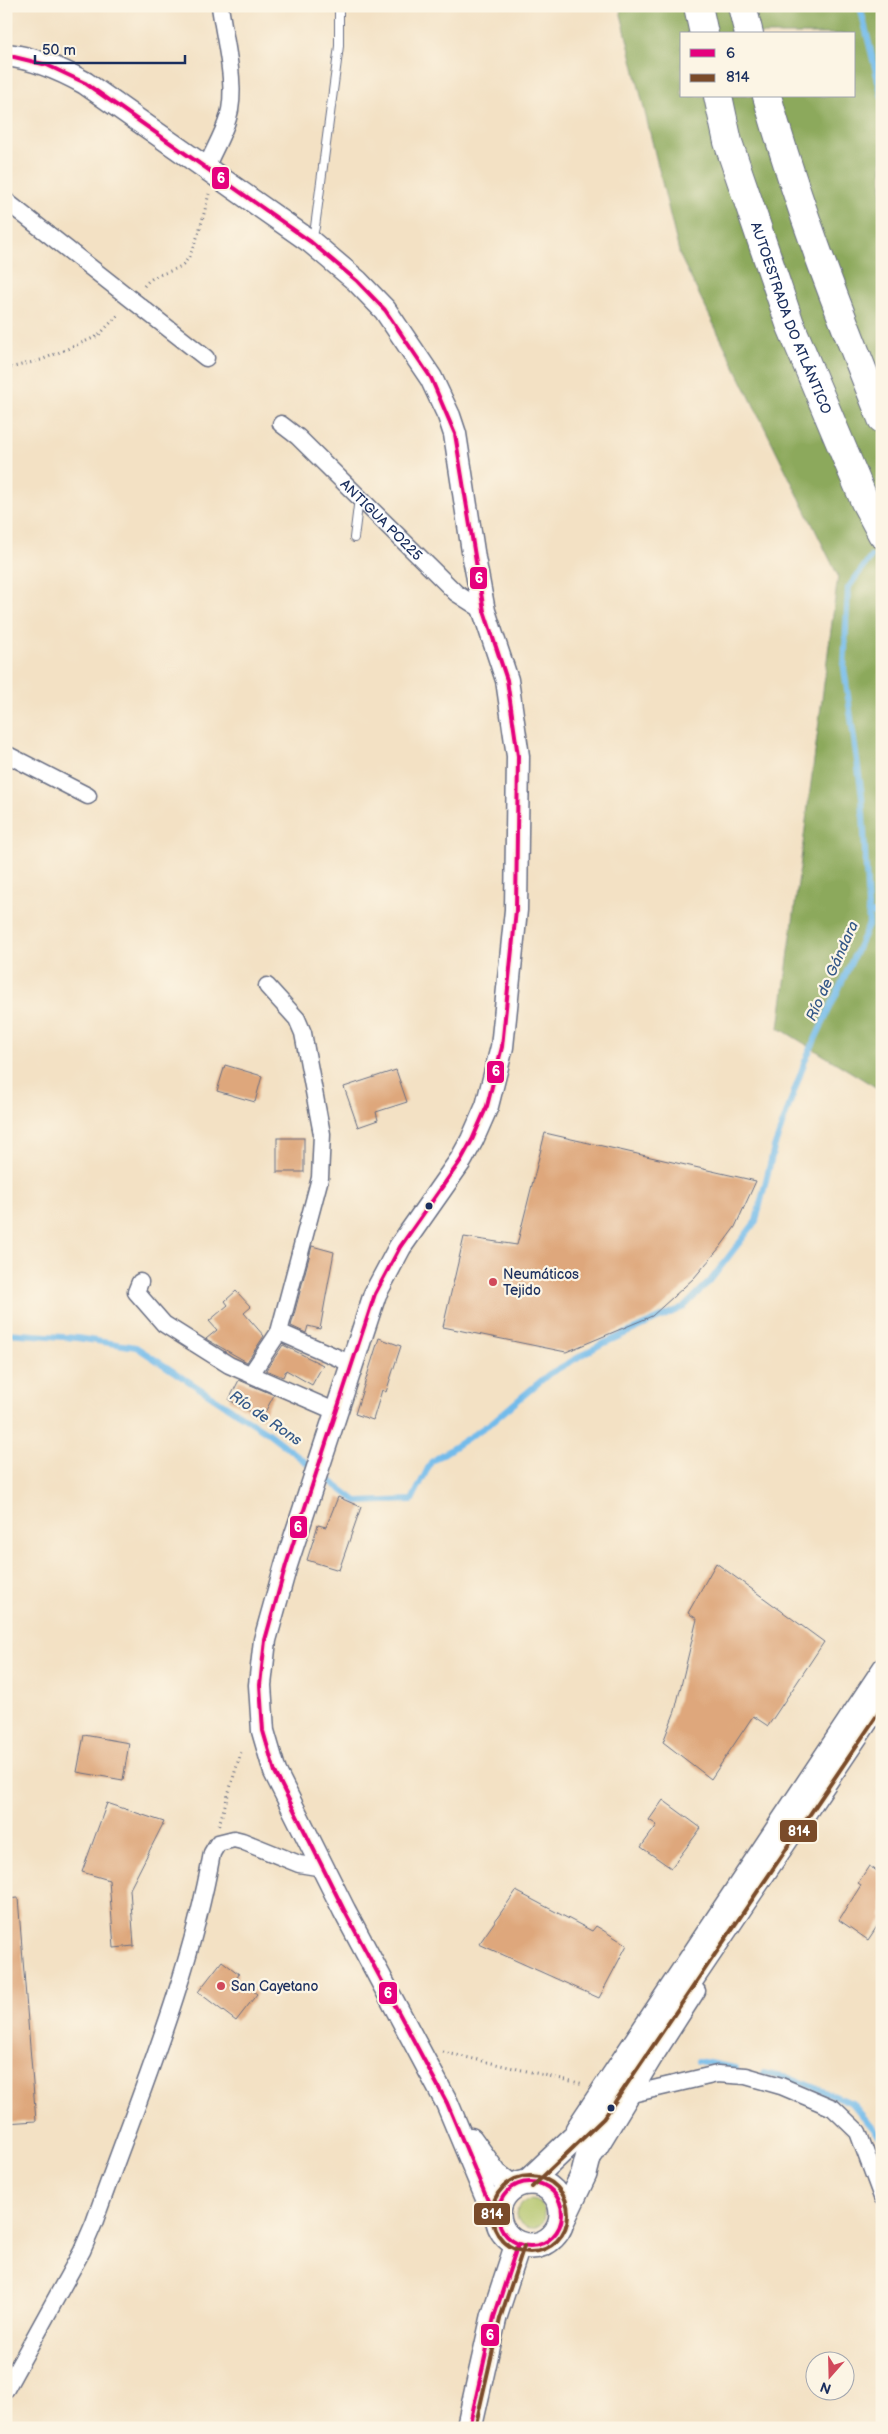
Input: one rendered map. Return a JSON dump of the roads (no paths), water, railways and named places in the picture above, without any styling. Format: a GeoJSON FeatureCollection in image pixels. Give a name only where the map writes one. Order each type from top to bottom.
{"type":"FeatureCollection","features":[{"type":"Feature","properties":{"kind":"highway"},"geometry":{"type":"LineString","coordinates":[[698,6],[704,32]]}},
{"type":"Feature","properties":{"kind":"highway"},"geometry":{"type":"LineString","coordinates":[[742,6],[748,32]]}},
{"type":"Feature","properties":{"kind":"highway","name":"AUTOESTRADA DO ATLÁNTICO"},"geometry":{"type":"LineString","coordinates":[[718,98],[728,142],[790,324],[865,502],[882,534]]}},
{"type":"Feature","properties":{"kind":"highway"},"geometry":{"type":"LineString","coordinates":[[768,98],[784,155],[828,286],[882,419]]}},
{"type":"Feature","properties":{"kind":"main road"},"geometry":{"type":"LineString","coordinates":[[6,55],[33,60],[85,83],[311,242],[357,281],[385,310],[431,378],[449,416],[460,455],[474,558],[484,611],[507,680],[518,756],[516,910],[502,1047],[487,1106],[479,1127],[461,1160],[429,1204],[385,1272],[368,1312],[270,1617],[264,1640],[260,1684],[261,1713],[267,1749],[275,1772],[323,1868],[452,2113],[488,2201],[505,2233],[518,2244],[534,2246],[547,2242],[557,2233],[584,2174],[599,2115]]}},
{"type":"Feature","properties":{"kind":"main road"},"geometry":{"type":"LineString","coordinates":[[498,2217],[503,2197],[551,2160],[599,2115],[882,1696]]}},
{"type":"Feature","properties":{"kind":"main road"},"geometry":{"type":"LineString","coordinates":[[452,2113],[496,2174],[520,2185],[545,2186],[554,2193],[562,2209],[562,2220]]}},
{"type":"Feature","properties":{"kind":"main road"},"geometry":{"type":"LineString","coordinates":[[469,2428],[494,2317],[518,2244]]}},
{"type":"Feature","properties":{"kind":"street"},"geometry":{"type":"LineString","coordinates":[[211,171],[231,105],[229,71],[220,6]]}},
{"type":"Feature","properties":{"kind":"street"},"geometry":{"type":"LineString","coordinates":[[6,201],[206,358]]}},
{"type":"Feature","properties":{"kind":"street","name":"ANTIGUA PO225"},"geometry":{"type":"LineString","coordinates":[[281,424],[359,497],[456,593],[484,611]]}},
{"type":"Feature","properties":{"kind":"street"},"geometry":{"type":"LineString","coordinates":[[6,754],[88,796]]}},
{"type":"Feature","properties":{"kind":"street"},"geometry":{"type":"LineString","coordinates":[[251,1374],[279,1332],[320,1178],[322,1134],[303,1033],[297,1019],[267,986]]}},
{"type":"Feature","properties":{"kind":"street"},"geometry":{"type":"LineString","coordinates":[[140,1282],[136,1292],[164,1324],[228,1365],[337,1412]]}},
{"type":"Feature","properties":{"kind":"street"},"geometry":{"type":"LineString","coordinates":[[279,1332],[352,1364]]}},
{"type":"Feature","properties":{"kind":"street"},"geometry":{"type":"LineString","coordinates":[[551,2160],[882,1666]]}},
{"type":"Feature","properties":{"kind":"street"},"geometry":{"type":"LineString","coordinates":[[584,2174],[632,2094],[882,1711]]}},
{"type":"Feature","properties":{"kind":"street"},"geometry":{"type":"LineString","coordinates":[[6,2389],[82,2250],[94,2223],[168,2024],[190,1950],[212,1853],[218,1843],[234,1839],[299,1864],[323,1868]]}},
{"type":"Feature","properties":{"kind":"street"},"geometry":{"type":"LineString","coordinates":[[632,2094],[717,2074],[746,2076],[790,2090],[833,2108],[858,2132],[882,2197]]}},
{"type":"Feature","properties":{"kind":"lane"},"geometry":{"type":"LineString","coordinates":[[311,242],[316,228],[339,46],[339,6]]}},
{"type":"Feature","properties":{"kind":"lane"},"geometry":{"type":"LineString","coordinates":[[354,538],[359,497]]}},
{"type":"Feature","properties":{"kind":"waterway","name":"Río de Gándara"},"geometry":{"type":"LineString","coordinates":[[860,6],[882,97]]}},
{"type":"Feature","properties":{"kind":"waterway","name":"Río de Gándara"},"geometry":{"type":"LineString","coordinates":[[321,1474],[358,1502],[412,1500],[431,1462],[491,1423],[549,1374],[600,1345],[684,1307],[710,1281],[756,1221],[774,1148],[805,1061],[869,924],[862,796],[844,668],[848,588],[871,557]]}},
{"type":"Feature","properties":{"kind":"waterway"},"geometry":{"type":"LineString","coordinates":[[868,912],[882,916]]}},
{"type":"Feature","properties":{"kind":"waterway","name":"Río de Rons"},"geometry":{"type":"LineString","coordinates":[[6,1333],[77,1338],[136,1347],[268,1433],[313,1468]]}},
{"type":"Feature","properties":{"kind":"waterway"},"geometry":{"type":"LineString","coordinates":[[698,2061],[736,2068]]}},
{"type":"Feature","properties":{"kind":"waterway"},"geometry":{"type":"LineString","coordinates":[[763,2073],[793,2079],[852,2103],[882,2139]]}},
{"type":"Feature","properties":{"kind":"place","name":"Neumáticos Tejido"},"geometry":{"type":"Point","coordinates":[493,1282]}},
{"type":"Feature","properties":{"kind":"place","name":"San Cayetano"},"geometry":{"type":"Point","coordinates":[221,1986]}}]}
